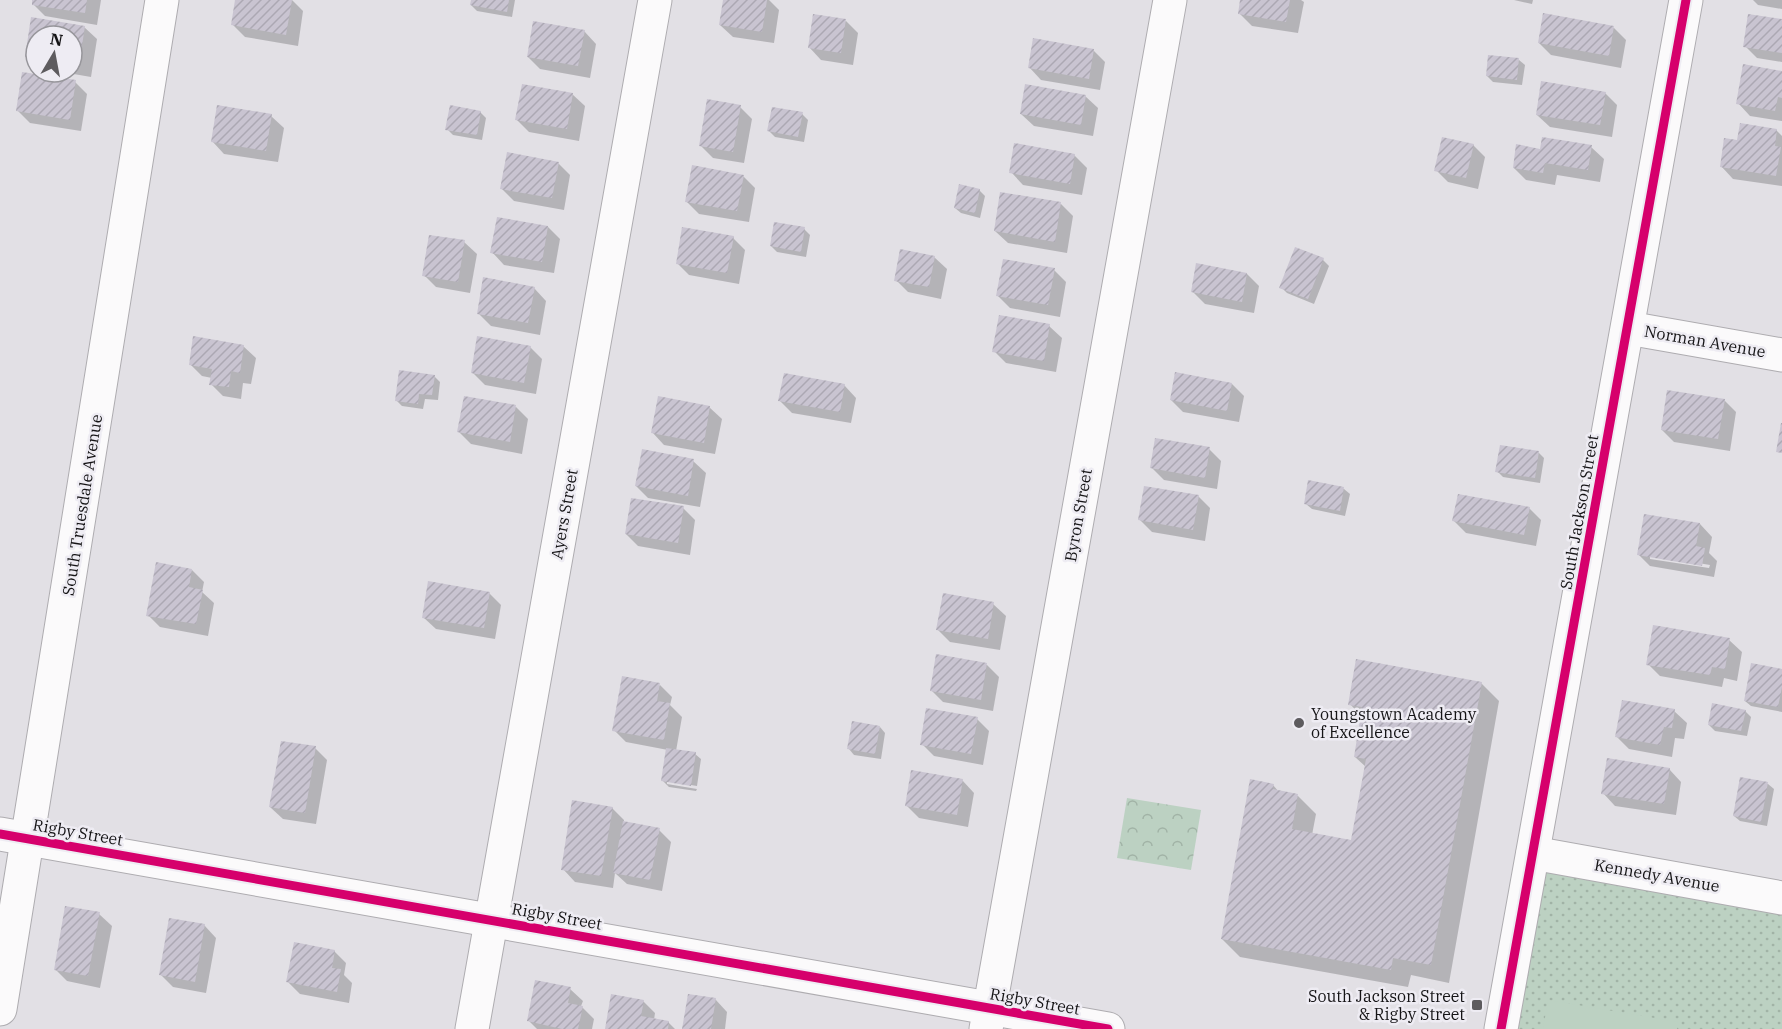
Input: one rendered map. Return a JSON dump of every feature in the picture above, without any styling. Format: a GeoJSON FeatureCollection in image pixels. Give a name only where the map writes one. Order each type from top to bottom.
{"type":"FeatureCollection","features":[{"type":"Feature","properties":{"kind":"street","name":"South Truesdale Avenue"},"geometry":{"type":"LineString","coordinates":[[0,1009],[14,836],[162,0]]}},
{"type":"Feature","properties":{"kind":"street","name":"Ayers Street"},"geometry":{"type":"LineString","coordinates":[[472,1029],[655,0]]}},
{"type":"Feature","properties":{"kind":"street","name":"Byron Street"},"geometry":{"type":"LineString","coordinates":[[988,1019],[1170,0]]}},
{"type":"Feature","properties":{"kind":"street","name":"South Jackson Street"},"geometry":{"type":"LineString","coordinates":[[1501,1029],[1686,0]]}},
{"type":"Feature","properties":{"kind":"street","name":"Norman Avenue"},"geometry":{"type":"LineString","coordinates":[[1628,328],[1782,355]]}},
{"type":"Feature","properties":{"kind":"street","name":"Rigby Street"},"geometry":{"type":"LineString","coordinates":[[14,836],[492,920],[988,1019],[1108,1029]]}},
{"type":"Feature","properties":{"kind":"street","name":"Kennedy Avenue"},"geometry":{"type":"LineString","coordinates":[[1533,853],[1782,898]]}},
{"type":"Feature","properties":{"kind":"green space"},"geometry":{"type":"Polygon","coordinates":[[[1127,798],[1201,810],[1191,870],[1117,858],[1127,798]]]}},
{"type":"Feature","properties":{"kind":"green space"},"geometry":{"type":"Polygon","coordinates":[[[1533,853],[1782,898],[1782,1029],[1501,1029],[1533,853]]]}},
{"type":"Feature","properties":{"kind":"green space"},"geometry":{"type":"Polygon","coordinates":[[[1548,1000],[1678,1022],[1677,1029],[1543,1029],[1548,1000]]]}},
{"type":"Feature","properties":{"kind":"building"},"geometry":{"type":"Polygon","coordinates":[[[32,0],[87,0],[85,13],[32,5],[32,0]]]}},
{"type":"Feature","properties":{"kind":"building"},"geometry":{"type":"Polygon","coordinates":[[[235,0],[292,0],[286,35],[231,25],[235,0]]]}},
{"type":"Feature","properties":{"kind":"building"},"geometry":{"type":"Polygon","coordinates":[[[471,0],[509,0],[507,12],[470,5],[471,0]]]}},
{"type":"Feature","properties":{"kind":"building"},"geometry":{"type":"Polygon","coordinates":[[[723,0],[767,0],[762,32],[719,25],[723,0]]]}},
{"type":"Feature","properties":{"kind":"building"},"geometry":{"type":"Polygon","coordinates":[[[1240,0],[1290,0],[1286,22],[1238,14],[1240,0]]]}},
{"type":"Feature","properties":{"kind":"building"},"geometry":{"type":"Polygon","coordinates":[[[1543,13],[1614,26],[1609,56],[1538,43],[1543,13]]]}},
{"type":"Feature","properties":{"kind":"building"},"geometry":{"type":"Polygon","coordinates":[[[813,14],[846,19],[841,53],[808,48],[813,14]]]}},
{"type":"Feature","properties":{"kind":"building"},"geometry":{"type":"Polygon","coordinates":[[[1748,14],[1782,19],[1782,53],[1743,47],[1748,14]]]}},
{"type":"Feature","properties":{"kind":"building"},"geometry":{"type":"Polygon","coordinates":[[[31,17],[73,24],[30,24],[31,17]]]}},
{"type":"Feature","properties":{"kind":"building"},"geometry":{"type":"Polygon","coordinates":[[[533,21],[585,30],[578,66],[527,57],[533,21]]]}},
{"type":"Feature","properties":{"kind":"building"},"geometry":{"type":"Polygon","coordinates":[[[1033,38],[1094,49],[1089,79],[1028,68],[1033,38]]]}},
{"type":"Feature","properties":{"kind":"building"},"geometry":{"type":"Polygon","coordinates":[[[1488,55],[1519,58],[1517,80],[1486,76],[1488,55]]]}},
{"type":"Feature","properties":{"kind":"building"},"geometry":{"type":"Polygon","coordinates":[[[1743,64],[1782,71],[1782,98],[1778,97],[1775,111],[1736,104],[1743,64]]]}},
{"type":"Feature","properties":{"kind":"building"},"geometry":{"type":"Polygon","coordinates":[[[22,72],[24,72],[24,84],[75,84],[70,120],[16,111],[22,72]]]}},
{"type":"Feature","properties":{"kind":"building"},"geometry":{"type":"Polygon","coordinates":[[[1541,81],[1606,92],[1600,125],[1536,115],[1541,81]]]}},
{"type":"Feature","properties":{"kind":"building"},"geometry":{"type":"Polygon","coordinates":[[[522,84],[573,93],[567,129],[515,120],[522,84]]]}},
{"type":"Feature","properties":{"kind":"building"},"geometry":{"type":"Polygon","coordinates":[[[1025,84],[1086,95],[1081,125],[1020,114],[1025,84]]]}},
{"type":"Feature","properties":{"kind":"building"},"geometry":{"type":"Polygon","coordinates":[[[707,99],[741,105],[733,152],[699,146],[707,99]]]}},
{"type":"Feature","properties":{"kind":"building"},"geometry":{"type":"Polygon","coordinates":[[[217,105],[272,114],[266,151],[211,142],[217,105]]]}},
{"type":"Feature","properties":{"kind":"building"},"geometry":{"type":"Polygon","coordinates":[[[450,105],[481,111],[477,135],[445,130],[450,105]]]}},
{"type":"Feature","properties":{"kind":"building"},"geometry":{"type":"Polygon","coordinates":[[[772,107],[803,112],[798,137],[767,131],[772,107]]]}},
{"type":"Feature","properties":{"kind":"building"},"geometry":{"type":"Polygon","coordinates":[[[1740,123],[1777,129],[1775,146],[1781,147],[1776,176],[1720,167],[1724,138],[1737,140],[1740,123]]]}},
{"type":"Feature","properties":{"kind":"building"},"geometry":{"type":"Polygon","coordinates":[[[1442,137],[1474,144],[1466,178],[1434,171],[1442,137]]]}},
{"type":"Feature","properties":{"kind":"building"},"geometry":{"type":"Polygon","coordinates":[[[1542,137],[1592,145],[1588,170],[1545,163],[1543,173],[1513,168],[1516,144],[1540,149],[1542,137]]]}},
{"type":"Feature","properties":{"kind":"building"},"geometry":{"type":"Polygon","coordinates":[[[1014,143],[1075,154],[1070,184],[1009,173],[1014,143]]]}},
{"type":"Feature","properties":{"kind":"building"},"geometry":{"type":"Polygon","coordinates":[[[507,152],[559,162],[552,198],[500,189],[507,152]]]}},
{"type":"Feature","properties":{"kind":"building"},"geometry":{"type":"Polygon","coordinates":[[[692,165],[744,175],[737,211],[685,202],[692,165]]]}},
{"type":"Feature","properties":{"kind":"building"},"geometry":{"type":"Polygon","coordinates":[[[959,184],[980,189],[975,213],[954,208],[959,184]]]}},
{"type":"Feature","properties":{"kind":"building"},"geometry":{"type":"Polygon","coordinates":[[[1000,192],[1061,202],[1055,242],[994,231],[1000,192]]]}},
{"type":"Feature","properties":{"kind":"building"},"geometry":{"type":"Polygon","coordinates":[[[497,217],[548,226],[542,262],[490,253],[497,217]]]}},
{"type":"Feature","properties":{"kind":"building"},"geometry":{"type":"Polygon","coordinates":[[[774,222],[805,227],[801,252],[770,246],[774,222]]]}},
{"type":"Feature","properties":{"kind":"building"},"geometry":{"type":"Polygon","coordinates":[[[682,227],[734,236],[727,273],[676,264],[682,227]]]}},
{"type":"Feature","properties":{"kind":"building"},"geometry":{"type":"Polygon","coordinates":[[[429,235],[465,240],[458,282],[422,276],[429,235]]]}},
{"type":"Feature","properties":{"kind":"building"},"geometry":{"type":"Polygon","coordinates":[[[1295,247],[1324,258],[1308,299],[1279,288],[1295,247]]]}},
{"type":"Feature","properties":{"kind":"building"},"geometry":{"type":"Polygon","coordinates":[[[900,249],[935,256],[929,287],[894,281],[900,249]]]}},
{"type":"Feature","properties":{"kind":"building"},"geometry":{"type":"Polygon","coordinates":[[[1003,259],[1055,268],[1048,305],[996,296],[1003,259]]]}},
{"type":"Feature","properties":{"kind":"building"},"geometry":{"type":"Polygon","coordinates":[[[1196,263],[1247,273],[1242,302],[1191,292],[1196,263]]]}},
{"type":"Feature","properties":{"kind":"building"},"geometry":{"type":"Polygon","coordinates":[[[483,277],[535,287],[528,323],[477,314],[483,277]]]}},
{"type":"Feature","properties":{"kind":"building"},"geometry":{"type":"Polygon","coordinates":[[[999,315],[1050,324],[1044,361],[992,352],[999,315]]]}},
{"type":"Feature","properties":{"kind":"building"},"geometry":{"type":"Polygon","coordinates":[[[193,336],[244,345],[240,373],[231,371],[229,387],[209,385],[212,369],[189,365],[193,336]]]}},
{"type":"Feature","properties":{"kind":"building"},"geometry":{"type":"Polygon","coordinates":[[[477,336],[531,346],[524,383],[471,373],[477,336]]]}},
{"type":"Feature","properties":{"kind":"building"},"geometry":{"type":"Polygon","coordinates":[[[399,370],[435,375],[432,395],[419,394],[418,404],[395,401],[399,370]]]}},
{"type":"Feature","properties":{"kind":"building"},"geometry":{"type":"Polygon","coordinates":[[[1175,372],[1232,383],[1227,411],[1170,400],[1175,372]]]}},
{"type":"Feature","properties":{"kind":"building"},"geometry":{"type":"Polygon","coordinates":[[[784,373],[845,384],[840,412],[778,401],[784,373]]]}},
{"type":"Feature","properties":{"kind":"building"},"geometry":{"type":"Polygon","coordinates":[[[1667,390],[1725,399],[1718,439],[1661,430],[1667,390]]]}},
{"type":"Feature","properties":{"kind":"building"},"geometry":{"type":"Polygon","coordinates":[[[464,396],[516,405],[510,442],[457,432],[464,396]]]}},
{"type":"Feature","properties":{"kind":"building"},"geometry":{"type":"Polygon","coordinates":[[[658,396],[710,406],[704,443],[651,433],[658,396]]]}},
{"type":"Feature","properties":{"kind":"building"},"geometry":{"type":"Polygon","coordinates":[[[1782,423],[1782,453],[1776,452],[1782,423]]]}},
{"type":"Feature","properties":{"kind":"building"},"geometry":{"type":"Polygon","coordinates":[[[1155,438],[1210,447],[1205,478],[1150,468],[1155,438]]]}},
{"type":"Feature","properties":{"kind":"building"},"geometry":{"type":"Polygon","coordinates":[[[1500,445],[1539,451],[1535,478],[1495,472],[1500,445]]]}},
{"type":"Feature","properties":{"kind":"building"},"geometry":{"type":"Polygon","coordinates":[[[642,449],[694,459],[688,496],[635,486],[642,449]]]}},
{"type":"Feature","properties":{"kind":"building"},"geometry":{"type":"Polygon","coordinates":[[[1308,480],[1344,487],[1340,511],[1304,504],[1308,480]]]}},
{"type":"Feature","properties":{"kind":"building"},"geometry":{"type":"Polygon","coordinates":[[[1144,486],[1199,495],[1193,530],[1138,520],[1144,486]]]}},
{"type":"Feature","properties":{"kind":"building"},"geometry":{"type":"Polygon","coordinates":[[[1458,494],[1530,507],[1524,535],[1452,521],[1458,494]]]}},
{"type":"Feature","properties":{"kind":"building"},"geometry":{"type":"Polygon","coordinates":[[[631,498],[684,506],[678,543],[625,534],[631,498]]]}},
{"type":"Feature","properties":{"kind":"building"},"geometry":{"type":"Polygon","coordinates":[[[1644,514],[1700,523],[1696,546],[1705,548],[1702,566],[1637,555],[1644,514]]]}},
{"type":"Feature","properties":{"kind":"building"},"geometry":{"type":"Polygon","coordinates":[[[156,562],[192,569],[189,587],[203,590],[196,624],[146,616],[156,562]]]}},
{"type":"Feature","properties":{"kind":"building"},"geometry":{"type":"Polygon","coordinates":[[[428,581],[490,592],[484,628],[422,618],[428,581]]]}},
{"type":"Feature","properties":{"kind":"building"},"geometry":{"type":"Polygon","coordinates":[[[943,593],[994,602],[988,639],[936,630],[943,593]]]}},
{"type":"Feature","properties":{"kind":"building"},"geometry":{"type":"Polygon","coordinates":[[[1653,625],[1730,638],[1725,669],[1712,667],[1710,675],[1646,665],[1653,625]]]}},
{"type":"Feature","properties":{"kind":"building"},"geometry":{"type":"Polygon","coordinates":[[[936,654],[987,663],[981,700],[930,691],[936,654]]]}},
{"type":"Feature","properties":{"kind":"building"},"geometry":{"type":"Polygon","coordinates":[[[1356,659],[1482,682],[1431,965],[1393,958],[1391,970],[1221,939],[1250,779],[1274,784],[1273,789],[1298,794],[1292,829],[1351,840],[1366,759],[1354,757],[1362,707],[1348,705],[1356,659]]]}},
{"type":"Feature","properties":{"kind":"building"},"geometry":{"type":"Polygon","coordinates":[[[1751,663],[1782,669],[1782,687],[1778,707],[1744,701],[1751,663]]]}},
{"type":"Feature","properties":{"kind":"building"},"geometry":{"type":"Polygon","coordinates":[[[622,676],[660,683],[657,701],[670,703],[664,740],[612,731],[622,676]]]}},
{"type":"Feature","properties":{"kind":"building"},"geometry":{"type":"Polygon","coordinates":[[[1622,700],[1675,709],[1672,728],[1664,727],[1660,745],[1615,737],[1622,700]]]}},
{"type":"Feature","properties":{"kind":"building"},"geometry":{"type":"Polygon","coordinates":[[[1712,703],[1746,710],[1741,731],[1708,725],[1712,703]]]}},
{"type":"Feature","properties":{"kind":"building"},"geometry":{"type":"Polygon","coordinates":[[[926,708],[978,717],[971,754],[920,745],[926,708]]]}},
{"type":"Feature","properties":{"kind":"building"},"geometry":{"type":"Polygon","coordinates":[[[852,721],[880,726],[875,754],[847,749],[852,721]]]}},
{"type":"Feature","properties":{"kind":"building"},"geometry":{"type":"Polygon","coordinates":[[[281,741],[316,746],[305,813],[269,807],[281,741]]]}},
{"type":"Feature","properties":{"kind":"building"},"geometry":{"type":"Polygon","coordinates":[[[666,748],[696,752],[691,786],[661,781],[666,748]]]}},
{"type":"Feature","properties":{"kind":"building"},"geometry":{"type":"Polygon","coordinates":[[[1607,758],[1670,768],[1664,804],[1601,794],[1607,758]]]}},
{"type":"Feature","properties":{"kind":"building"},"geometry":{"type":"Polygon","coordinates":[[[911,770],[963,779],[957,815],[905,806],[911,770]]]}},
{"type":"Feature","properties":{"kind":"building"},"geometry":{"type":"Polygon","coordinates":[[[1740,777],[1768,782],[1761,822],[1733,816],[1740,777]]]}},
{"type":"Feature","properties":{"kind":"building"},"geometry":{"type":"Polygon","coordinates":[[[572,800],[613,807],[601,876],[561,870],[572,800]]]}},
{"type":"Feature","properties":{"kind":"building"},"geometry":{"type":"Polygon","coordinates":[[[623,821],[660,828],[650,880],[613,873],[623,821]]]}},
{"type":"Feature","properties":{"kind":"building"},"geometry":{"type":"Polygon","coordinates":[[[65,906],[100,912],[88,976],[54,970],[65,906]]]}},
{"type":"Feature","properties":{"kind":"building"},"geometry":{"type":"Polygon","coordinates":[[[169,918],[205,924],[195,982],[159,975],[169,918]]]}},
{"type":"Feature","properties":{"kind":"building"},"geometry":{"type":"Polygon","coordinates":[[[294,942],[335,950],[332,968],[341,969],[337,992],[286,982],[294,942]]]}},
{"type":"Feature","properties":{"kind":"building"},"geometry":{"type":"Polygon","coordinates":[[[535,980],[571,987],[568,1003],[583,1006],[578,1029],[562,1029],[527,1021],[535,980]]]}},
{"type":"Feature","properties":{"kind":"building"},"geometry":{"type":"Polygon","coordinates":[[[611,994],[644,1000],[641,1016],[669,1021],[668,1029],[605,1029],[611,994]]]}},
{"type":"Feature","properties":{"kind":"building"},"geometry":{"type":"Polygon","coordinates":[[[688,994],[716,998],[711,1029],[682,1029],[688,994]]]}},
{"type":"Feature","properties":{"kind":"cycle path"},"geometry":{"type":"LineString","coordinates":[[1501,1029],[1686,0]]}},
{"type":"Feature","properties":{"kind":"cycle path"},"geometry":{"type":"LineString","coordinates":[[0,834],[1108,1029]]}},
{"type":"Feature","properties":{"kind":"place","name":"Youngstown Academy of Excellence"},"geometry":{"type":"Point","coordinates":[1299,723]}},
{"type":"Feature","properties":{"kind":"place","name":"South Jackson Street & Rigby Street"},"geometry":{"type":"Point","coordinates":[1477,1005]}}]}
